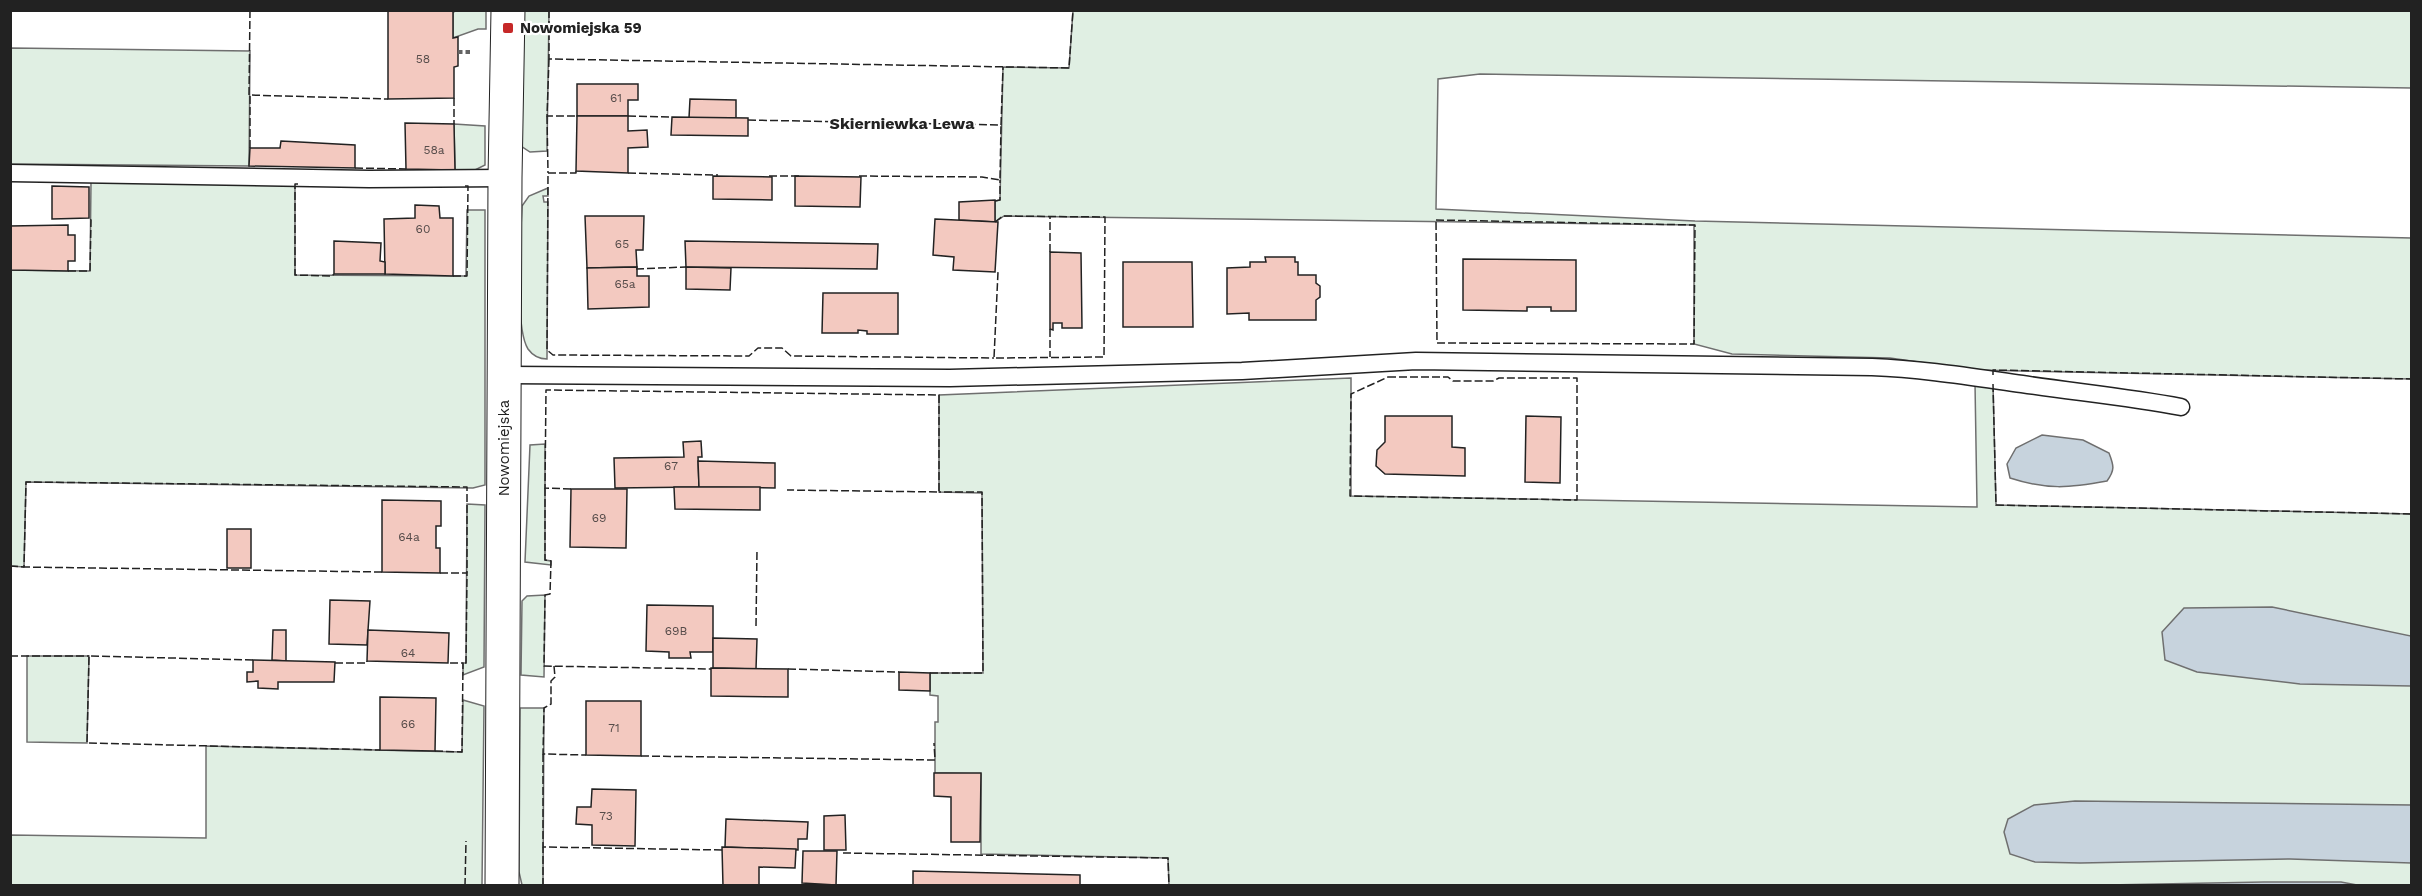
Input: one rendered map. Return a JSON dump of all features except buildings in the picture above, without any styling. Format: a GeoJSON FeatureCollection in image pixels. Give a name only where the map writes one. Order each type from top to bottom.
{"type":"FeatureCollection","features":[{"type":"Feature","properties":{"kind":"street","name":"Nowomiejska"},"geometry":{"type":"LineString","coordinates":[[502,885],[505,178],[508,10]]}},
{"type":"Feature","properties":{"kind":"lane"},"geometry":{"type":"LineString","coordinates":[[10,173],[369,179],[505,178]]}},
{"type":"Feature","properties":{"kind":"lane"},"geometry":{"type":"LineString","coordinates":[[504,375],[960,378],[1242,371],[1416,361],[1881,368],[1975,377],[2114,395],[2181,407]]}},
{"type":"Feature","properties":{"kind":"path"},"geometry":{"type":"LineString","coordinates":[[458,52],[470,52]]}},
{"type":"Feature","properties":{"kind":"green space"},"geometry":{"type":"Polygon","coordinates":[[[457,10],[486,11],[486,29],[478,29],[453,38],[453,12],[457,10]]]}},
{"type":"Feature","properties":{"kind":"green space"},"geometry":{"type":"Polygon","coordinates":[[[523,11],[549,11],[547,151],[530,152],[521,146],[523,11]]]}},
{"type":"Feature","properties":{"kind":"green space"},"geometry":{"type":"Polygon","coordinates":[[[1073,11],[2411,11],[2411,88],[1480,74],[1438,79],[1436,209],[1695,221],[2411,238],[2411,379],[1976,370],[1890,358],[1732,354],[1694,344],[1694,225],[1004,216],[995,222],[995,201],[1000,200],[1003,67],[1069,68],[1073,11]]]}},
{"type":"Feature","properties":{"kind":"green space"},"geometry":{"type":"Polygon","coordinates":[[[11,48],[250,51],[249,166],[11,164],[11,48]]]}},
{"type":"Feature","properties":{"kind":"green space"},"geometry":{"type":"Polygon","coordinates":[[[454,124],[485,126],[485,165],[475,170],[455,170],[454,124]]]}},
{"type":"Feature","properties":{"kind":"green space"},"geometry":{"type":"Polygon","coordinates":[[[91,182],[295,184],[295,275],[466,276],[467,210],[485,210],[485,485],[473,488],[26,482],[24,567],[11,566],[11,270],[90,271],[91,182]]]}},
{"type":"Feature","properties":{"kind":"green space"},"geometry":{"type":"Polygon","coordinates":[[[548,188],[548,196],[543,196],[544,202],[548,202],[547,359],[532,354],[524,338],[519,280],[522,206],[529,196],[548,188]]]}},
{"type":"Feature","properties":{"kind":"green space"},"geometry":{"type":"Polygon","coordinates":[[[1351,378],[1351,496],[1977,507],[1975,383],[1993,385],[1996,505],[2411,514],[2411,885],[1169,885],[1168,858],[981,854],[981,774],[935,773],[935,722],[938,722],[938,696],[930,695],[930,673],[983,673],[982,493],[939,492],[939,395],[1351,378]]]}},
{"type":"Feature","properties":{"kind":"green space"},"geometry":{"type":"Polygon","coordinates":[[[545,444],[545,560],[551,561],[551,565],[525,562],[530,445],[545,444]]]}},
{"type":"Feature","properties":{"kind":"green space"},"geometry":{"type":"Polygon","coordinates":[[[467,504],[485,505],[484,667],[463,675],[463,663],[466,663],[467,504]]]}},
{"type":"Feature","properties":{"kind":"green space"},"geometry":{"type":"Polygon","coordinates":[[[545,595],[544,677],[521,675],[522,601],[527,596],[545,595]]]}},
{"type":"Feature","properties":{"kind":"green space"},"geometry":{"type":"Polygon","coordinates":[[[27,656],[89,656],[87,743],[27,742],[27,656]]]}},
{"type":"Feature","properties":{"kind":"green space"},"geometry":{"type":"Polygon","coordinates":[[[463,700],[484,706],[482,885],[11,886],[11,835],[206,838],[206,746],[462,752],[463,700]]]}},
{"type":"Feature","properties":{"kind":"green space"},"geometry":{"type":"Polygon","coordinates":[[[520,708],[544,708],[543,885],[522,885],[519,872],[520,708]]]}},
{"type":"Feature","properties":{"kind":"shaded area"},"geometry":{"type":"Polygon","coordinates":[[[2042,435],[2083,440],[2109,453],[2113,468],[2110,477],[2107,481],[2058,487],[2035,485],[2010,478],[2007,464],[2016,448],[2042,435]]]}},
{"type":"Feature","properties":{"kind":"shaded area"},"geometry":{"type":"Polygon","coordinates":[[[2272,607],[2411,636],[2411,686],[2300,684],[2197,672],[2165,660],[2162,632],[2184,608],[2272,607]]]}},
{"type":"Feature","properties":{"kind":"shaded area"},"geometry":{"type":"Polygon","coordinates":[[[2075,801],[2411,805],[2411,863],[2290,859],[2035,862],[2010,854],[2004,832],[2008,819],[2034,805],[2075,801]]]}},
{"type":"Feature","properties":{"kind":"shaded area"},"geometry":{"type":"Polygon","coordinates":[[[2341,882],[2357,885],[2107,885],[2341,882]]]}},
{"type":"Feature","properties":{"kind":"fence"},"geometry":{"type":"LineString","coordinates":[[250,10],[249,95],[388,99]]}},
{"type":"Feature","properties":{"kind":"fence"},"geometry":{"type":"LineString","coordinates":[[549,10],[549,59],[1069,68],[1073,10]]}},
{"type":"Feature","properties":{"kind":"fence"},"geometry":{"type":"LineString","coordinates":[[549,59],[547,116],[577,116]]}},
{"type":"Feature","properties":{"kind":"fence"},"geometry":{"type":"LineString","coordinates":[[748,120],[1001,125],[1003,67]]}},
{"type":"Feature","properties":{"kind":"fence"},"geometry":{"type":"LineString","coordinates":[[250,95],[250,148]]}},
{"type":"Feature","properties":{"kind":"fence"},"geometry":{"type":"LineString","coordinates":[[454,98],[454,124]]}},
{"type":"Feature","properties":{"kind":"fence"},"geometry":{"type":"LineString","coordinates":[[547,116],[548,173]]}},
{"type":"Feature","properties":{"kind":"fence"},"geometry":{"type":"LineString","coordinates":[[628,116],[672,117]]}},
{"type":"Feature","properties":{"kind":"fence"},"geometry":{"type":"LineString","coordinates":[[859,176],[982,177],[1000,180],[1001,125]]}},
{"type":"Feature","properties":{"kind":"fence"},"geometry":{"type":"LineString","coordinates":[[355,168],[406,169]]}},
{"type":"Feature","properties":{"kind":"fence"},"geometry":{"type":"LineString","coordinates":[[576,171],[576,173],[548,173],[547,350],[553,355],[749,356],[758,348],[782,348],[791,356],[994,358]]}},
{"type":"Feature","properties":{"kind":"fence"},"geometry":{"type":"LineString","coordinates":[[628,173],[718,175]]}},
{"type":"Feature","properties":{"kind":"fence"},"geometry":{"type":"LineString","coordinates":[[769,176],[799,176]]}},
{"type":"Feature","properties":{"kind":"fence"},"geometry":{"type":"LineString","coordinates":[[995,201],[1000,200],[1000,180]]}},
{"type":"Feature","properties":{"kind":"fence"},"geometry":{"type":"LineString","coordinates":[[298,184],[295,184],[295,275],[332,276],[334,274]]}},
{"type":"Feature","properties":{"kind":"fence"},"geometry":{"type":"LineString","coordinates":[[453,276],[467,276],[468,186],[463,186]]}},
{"type":"Feature","properties":{"kind":"fence"},"geometry":{"type":"LineString","coordinates":[[995,222],[1003,216],[1105,217],[1104,357],[994,358],[998,272],[995,272]]}},
{"type":"Feature","properties":{"kind":"fence"},"geometry":{"type":"LineString","coordinates":[[1050,217],[1050,252]]}},
{"type":"Feature","properties":{"kind":"fence"},"geometry":{"type":"LineString","coordinates":[[68,271],[90,271],[91,220],[89,218]]}},
{"type":"Feature","properties":{"kind":"fence"},"geometry":{"type":"LineString","coordinates":[[1436,220],[1695,225],[1694,344],[1437,343],[1436,220]]}},
{"type":"Feature","properties":{"kind":"fence"},"geometry":{"type":"LineString","coordinates":[[636,269],[686,267]]}},
{"type":"Feature","properties":{"kind":"fence"},"geometry":{"type":"LineString","coordinates":[[1050,329],[1050,357]]}},
{"type":"Feature","properties":{"kind":"fence"},"geometry":{"type":"LineString","coordinates":[[1993,375],[1993,370],[2412,379]]}},
{"type":"Feature","properties":{"kind":"fence"},"geometry":{"type":"LineString","coordinates":[[1388,377],[1448,377],[1453,381],[1493,381],[1499,378],[1577,378],[1577,500],[1350,496],[1351,394],[1388,377]]}},
{"type":"Feature","properties":{"kind":"fence"},"geometry":{"type":"LineString","coordinates":[[1993,384],[1996,505],[2412,514]]}},
{"type":"Feature","properties":{"kind":"fence"},"geometry":{"type":"LineString","coordinates":[[571,489],[545,488],[546,390],[939,395],[939,492],[787,490]]}},
{"type":"Feature","properties":{"kind":"fence"},"geometry":{"type":"LineString","coordinates":[[382,572],[24,567],[26,482],[467,487],[467,573]]}},
{"type":"Feature","properties":{"kind":"fence"},"geometry":{"type":"LineString","coordinates":[[545,488],[545,560],[551,561],[550,594],[545,595],[544,666],[711,669]]}},
{"type":"Feature","properties":{"kind":"fence"},"geometry":{"type":"LineString","coordinates":[[930,673],[983,673],[982,492],[939,492]]}},
{"type":"Feature","properties":{"kind":"fence"},"geometry":{"type":"LineString","coordinates":[[756,626],[757,550]]}},
{"type":"Feature","properties":{"kind":"fence"},"geometry":{"type":"LineString","coordinates":[[10,566],[24,567]]}},
{"type":"Feature","properties":{"kind":"fence"},"geometry":{"type":"LineString","coordinates":[[440,573],[467,573],[466,663],[463,663]]}},
{"type":"Feature","properties":{"kind":"fence"},"geometry":{"type":"LineString","coordinates":[[10,656],[89,656]]}},
{"type":"Feature","properties":{"kind":"fence"},"geometry":{"type":"LineString","coordinates":[[253,660],[89,656],[87,743],[380,750]]}},
{"type":"Feature","properties":{"kind":"fence"},"geometry":{"type":"LineString","coordinates":[[335,663],[367,663],[367,661]]}},
{"type":"Feature","properties":{"kind":"fence"},"geometry":{"type":"LineString","coordinates":[[435,751],[462,752],[463,663],[448,663]]}},
{"type":"Feature","properties":{"kind":"fence"},"geometry":{"type":"LineString","coordinates":[[554,666],[555,677],[551,681],[551,704],[544,708],[543,754],[586,755]]}},
{"type":"Feature","properties":{"kind":"fence"},"geometry":{"type":"LineString","coordinates":[[788,669],[899,672]]}},
{"type":"Feature","properties":{"kind":"fence"},"geometry":{"type":"LineString","coordinates":[[641,756],[935,760],[934,743]]}},
{"type":"Feature","properties":{"kind":"fence"},"geometry":{"type":"LineString","coordinates":[[543,754],[543,847],[722,850]]}},
{"type":"Feature","properties":{"kind":"fence"},"geometry":{"type":"LineString","coordinates":[[465,886],[466,841]]}},
{"type":"Feature","properties":{"kind":"fence"},"geometry":{"type":"LineString","coordinates":[[543,847],[543,886]]}},
{"type":"Feature","properties":{"kind":"fence"},"geometry":{"type":"LineString","coordinates":[[843,853],[1168,858],[1169,886]]}},
{"type":"Feature","properties":{"kind":"place","name":"Nowomiejska 59"},"geometry":{"type":"Point","coordinates":[508,28]}},
{"type":"Feature","properties":{"kind":"district","name":"Skierniewka Lewa"},"geometry":{"type":"Point","coordinates":[902,123]}}]}
